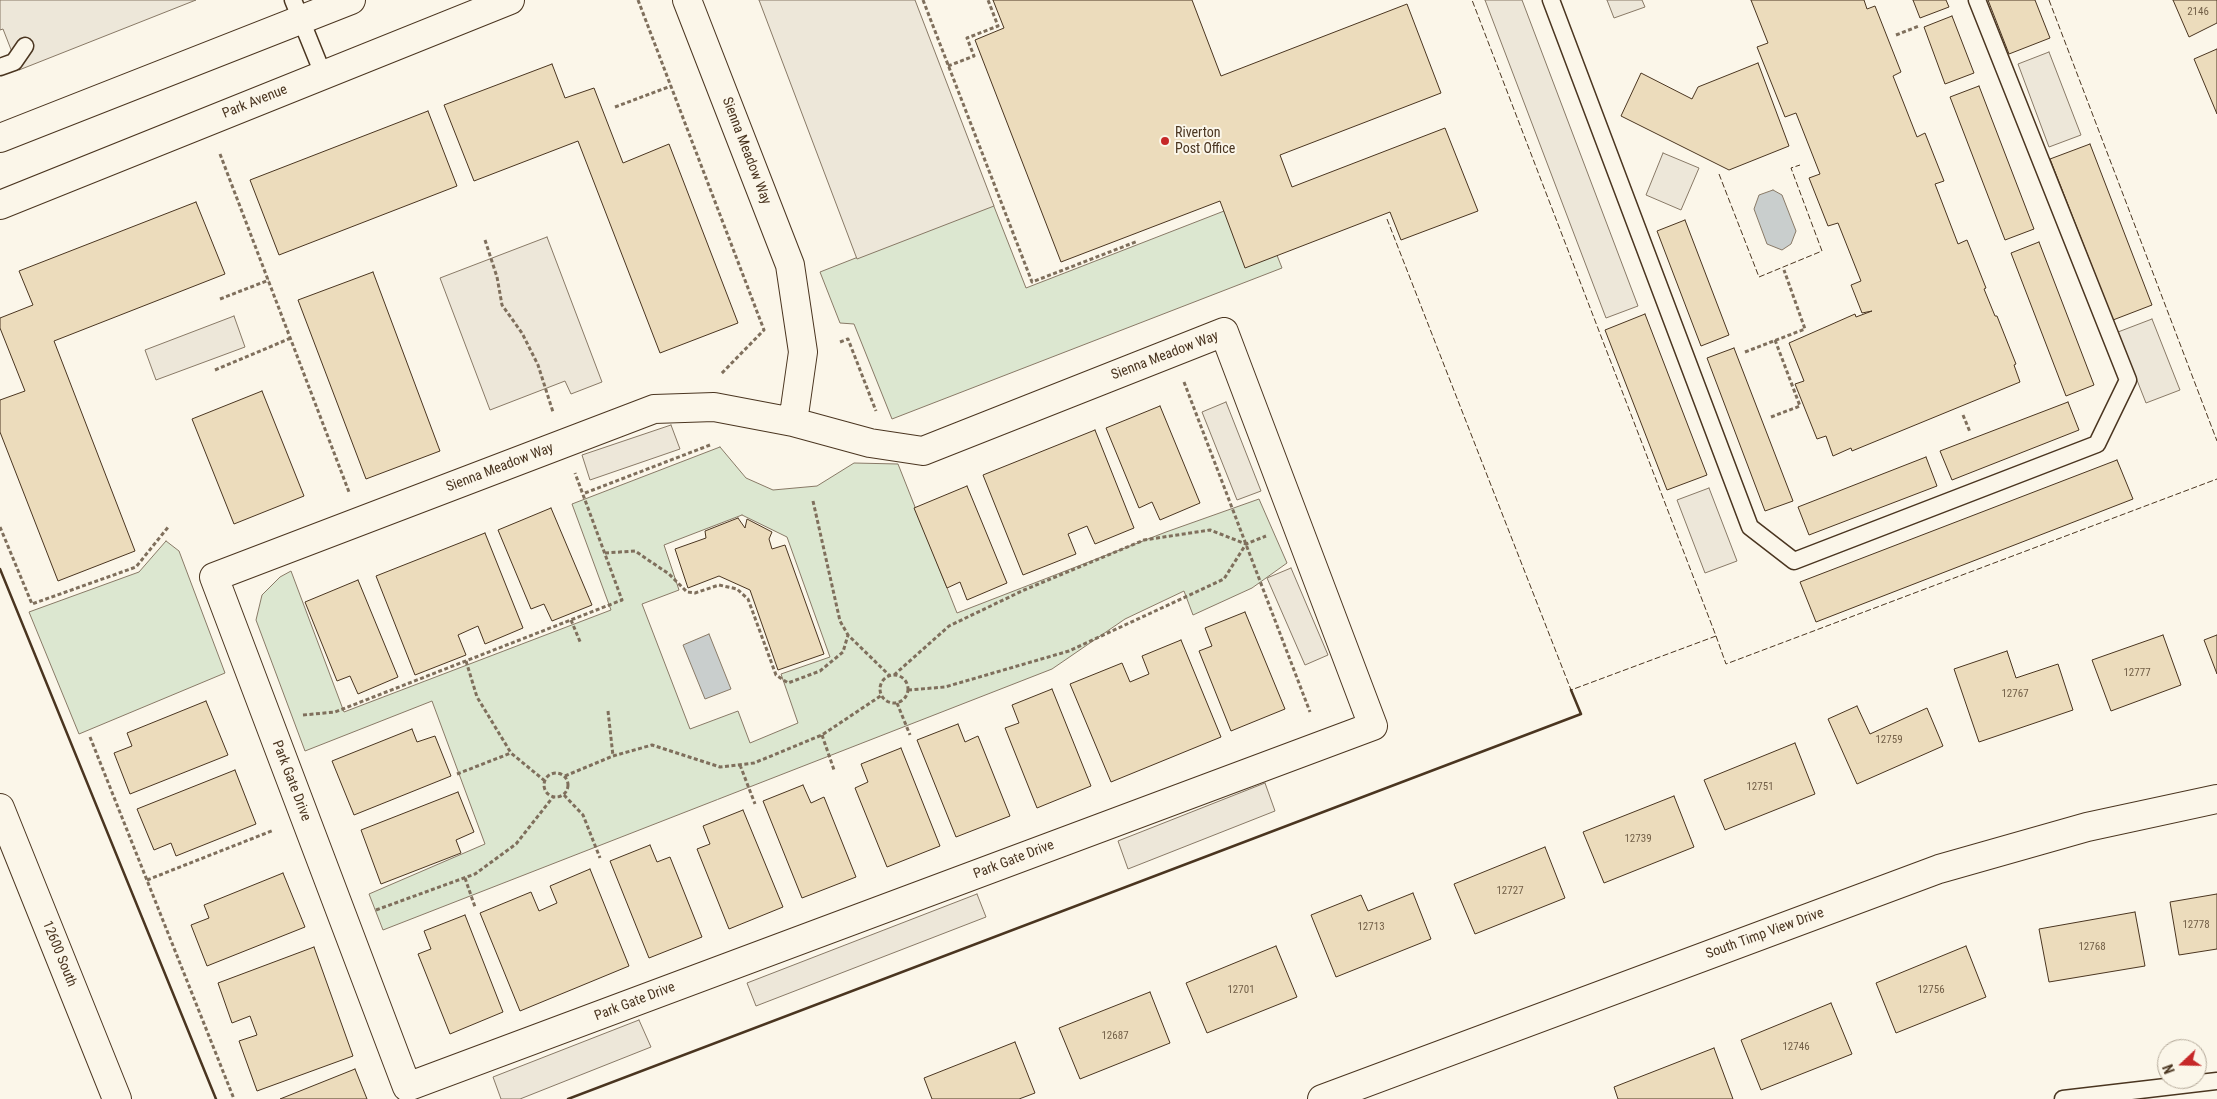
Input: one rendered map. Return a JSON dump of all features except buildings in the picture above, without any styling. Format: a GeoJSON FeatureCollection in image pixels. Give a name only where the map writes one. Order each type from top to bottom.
{"type":"FeatureCollection","features":[{"type":"Feature","properties":{"kind":"street"},"geometry":{"type":"LineString","coordinates":[[0,138],[297,10],[350,0]]}},
{"type":"Feature","properties":{"kind":"street","name":"Park Avenue"},"geometry":{"type":"LineString","coordinates":[[0,205],[510,0]]}},
{"type":"Feature","properties":{"kind":"street","name":"Sienna Meadow Way"},"geometry":{"type":"LineString","coordinates":[[687,0],[790,265],[803,352],[793,422]]}},
{"type":"Feature","properties":{"kind":"street","name":"Sienna Meadow Way"},"geometry":{"type":"LineString","coordinates":[[214,577],[654,409],[714,407],[793,422],[870,443],[923,451],[1224,332],[1373,726]]}},
{"type":"Feature","properties":{"kind":"street","name":"Park Gate Drive"},"geometry":{"type":"LineString","coordinates":[[214,577],[407,1087],[1373,726]]}},
{"type":"Feature","properties":{"kind":"street","name":"South Timp View Drive"},"geometry":{"type":"LineString","coordinates":[[1322,1099],[1939,869],[2087,827],[2217,799]]}},
{"type":"Feature","properties":{"kind":"street","name":"12600 South"},"geometry":{"type":"LineString","coordinates":[[3,824],[117,1099]]}},
{"type":"Feature","properties":{"kind":"lane"},"geometry":{"type":"LineString","coordinates":[[1551,0],[1750,527],[1794,561],[2097,444],[2128,380],[1977,0]]}},
{"type":"Feature","properties":{"kind":"lane"},"geometry":{"type":"LineString","coordinates":[[297,10],[323,74]]}},
{"type":"Feature","properties":{"kind":"lane"},"geometry":{"type":"LineString","coordinates":[[0,67],[14,62],[25,46]]}},
{"type":"Feature","properties":{"kind":"lane"},"geometry":{"type":"LineString","coordinates":[[2063,1099],[2217,1081]]}},
{"type":"Feature","properties":{"kind":"path"},"geometry":{"type":"LineString","coordinates":[[638,0],[764,330],[717,378]]}},
{"type":"Feature","properties":{"kind":"path"},"geometry":{"type":"LineString","coordinates":[[922,0],[1032,282],[1138,241]]}},
{"type":"Feature","properties":{"kind":"path"},"geometry":{"type":"LineString","coordinates":[[948,66],[974,56],[967,38],[998,26],[988,0]]}},
{"type":"Feature","properties":{"kind":"path"},"geometry":{"type":"LineString","coordinates":[[1896,35],[1919,26]]}},
{"type":"Feature","properties":{"kind":"path"},"geometry":{"type":"LineString","coordinates":[[615,107],[671,86]]}},
{"type":"Feature","properties":{"kind":"path"},"geometry":{"type":"LineString","coordinates":[[220,154],[351,496]]}},
{"type":"Feature","properties":{"kind":"path"},"geometry":{"type":"LineString","coordinates":[[484,240],[497,277],[502,305],[522,333],[538,365],[555,420]]}},
{"type":"Feature","properties":{"kind":"path"},"geometry":{"type":"LineString","coordinates":[[1745,352],[1805,329],[1784,270]]}},
{"type":"Feature","properties":{"kind":"path"},"geometry":{"type":"LineString","coordinates":[[220,299],[269,280]]}},
{"type":"Feature","properties":{"kind":"path"},"geometry":{"type":"LineString","coordinates":[[215,370],[291,338]]}},
{"type":"Feature","properties":{"kind":"path"},"geometry":{"type":"LineString","coordinates":[[840,342],[848,339],[878,416]]}},
{"type":"Feature","properties":{"kind":"path"},"geometry":{"type":"LineString","coordinates":[[1771,417],[1800,406],[1775,340]]}},
{"type":"Feature","properties":{"kind":"path"},"geometry":{"type":"LineString","coordinates":[[1182,379],[1310,712]]}},
{"type":"Feature","properties":{"kind":"path"},"geometry":{"type":"LineString","coordinates":[[1963,415],[1970,432]]}},
{"type":"Feature","properties":{"kind":"path"},"geometry":{"type":"LineString","coordinates":[[585,493],[710,445]]}},
{"type":"Feature","properties":{"kind":"path"},"geometry":{"type":"LineString","coordinates":[[297,716],[335,712],[622,600],[573,466]]}},
{"type":"Feature","properties":{"kind":"path"},"geometry":{"type":"LineString","coordinates":[[812,501],[840,621],[848,635],[892,676],[902,678],[908,690],[905,698],[897,703],[888,702],[882,695],[883,682],[892,676],[949,626],[1024,590],[1144,540],[1210,530],[1246,544]]}},
{"type":"Feature","properties":{"kind":"path"},"geometry":{"type":"LineString","coordinates":[[0,527],[32,604],[136,567],[169,526]]}},
{"type":"Feature","properties":{"kind":"path"},"geometry":{"type":"LineString","coordinates":[[908,690],[945,687],[1070,651],[1224,579],[1246,544]]}},
{"type":"Feature","properties":{"kind":"path"},"geometry":{"type":"LineString","coordinates":[[605,553],[635,551],[669,574],[687,592],[695,593],[719,585],[738,589],[748,599],[776,675],[788,683],[820,671],[843,652],[848,635]]}},
{"type":"Feature","properties":{"kind":"path"},"geometry":{"type":"LineString","coordinates":[[571,620],[581,644]]}},
{"type":"Feature","properties":{"kind":"path"},"geometry":{"type":"LineString","coordinates":[[466,661],[478,697],[511,753],[545,781]]}},
{"type":"Feature","properties":{"kind":"path"},"geometry":{"type":"LineString","coordinates":[[553,797],[544,789],[545,781],[554,773],[565,776],[613,756],[652,745],[720,767],[754,763],[822,735],[882,695]]}},
{"type":"Feature","properties":{"kind":"path"},"geometry":{"type":"LineString","coordinates":[[897,703],[910,735]]}},
{"type":"Feature","properties":{"kind":"path"},"geometry":{"type":"LineString","coordinates":[[608,711],[613,756]]}},
{"type":"Feature","properties":{"kind":"path"},"geometry":{"type":"LineString","coordinates":[[822,735],[834,770]]}},
{"type":"Feature","properties":{"kind":"path"},"geometry":{"type":"LineString","coordinates":[[90,737],[234,1099]]}},
{"type":"Feature","properties":{"kind":"path"},"geometry":{"type":"LineString","coordinates":[[457,774],[511,753]]}},
{"type":"Feature","properties":{"kind":"path"},"geometry":{"type":"LineString","coordinates":[[740,765],[755,804]]}},
{"type":"Feature","properties":{"kind":"path"},"geometry":{"type":"LineString","coordinates":[[369,913],[475,874],[516,844],[553,797],[564,794],[569,787],[565,776]]}},
{"type":"Feature","properties":{"kind":"path"},"geometry":{"type":"LineString","coordinates":[[564,794],[583,816],[600,858]]}},
{"type":"Feature","properties":{"kind":"path"},"geometry":{"type":"LineString","coordinates":[[147,880],[306,818]]}},
{"type":"Feature","properties":{"kind":"path"},"geometry":{"type":"LineString","coordinates":[[464,878],[475,907]]}},
{"type":"Feature","properties":{"kind":"green space"},"geometry":{"type":"Polygon","coordinates":[[[1255,199],[1282,268],[892,419],[854,324],[840,323],[820,272],[993,204],[1026,288],[1255,199]]]}},
{"type":"Feature","properties":{"kind":"green space"},"geometry":{"type":"Polygon","coordinates":[[[720,447],[746,478],[773,490],[817,486],[854,463],[898,464],[957,613],[1166,532],[1259,499],[1287,563],[1252,588],[1193,615],[1184,591],[1125,619],[1052,669],[383,930],[369,894],[485,844],[432,701],[305,751],[256,620],[262,595],[280,577],[291,571],[344,712],[611,610],[572,504],[720,447]],[[742,515],[664,545],[679,590],[642,604],[690,729],[738,711],[750,743],[798,723],[781,674],[830,657],[787,537],[742,515]]]}},
{"type":"Feature","properties":{"kind":"green space"},"geometry":{"type":"Polygon","coordinates":[[[166,541],[179,551],[225,673],[79,734],[29,612],[139,572],[166,541]]]}},
{"type":"Feature","properties":{"kind":"shaded area"},"geometry":{"type":"Polygon","coordinates":[[[0,0],[196,0],[19,70],[3,29],[0,30],[0,0]]]}},
{"type":"Feature","properties":{"kind":"shaded area"},"geometry":{"type":"Polygon","coordinates":[[[759,0],[915,0],[994,206],[857,259],[759,0]]]}},
{"type":"Feature","properties":{"kind":"shaded area"},"geometry":{"type":"Polygon","coordinates":[[[1485,0],[1522,0],[1638,306],[1606,318],[1485,0]]]}},
{"type":"Feature","properties":{"kind":"shaded area"},"geometry":{"type":"Polygon","coordinates":[[[1607,0],[1642,0],[1645,7],[1614,18],[1607,0]]]}},
{"type":"Feature","properties":{"kind":"shaded area"},"geometry":{"type":"Polygon","coordinates":[[[2049,52],[2081,135],[2049,147],[2018,64],[2049,52]]]}},
{"type":"Feature","properties":{"kind":"shaded area"},"geometry":{"type":"Polygon","coordinates":[[[1663,153],[1699,168],[1681,210],[1646,195],[1663,153]]]}},
{"type":"Feature","properties":{"kind":"shaded area"},"geometry":{"type":"Polygon","coordinates":[[[1773,190],[1782,195],[1796,231],[1791,244],[1782,250],[1767,244],[1754,209],[1759,195],[1773,190]]]}},
{"type":"Feature","properties":{"kind":"shaded area"},"geometry":{"type":"Polygon","coordinates":[[[547,237],[602,382],[571,394],[565,381],[490,410],[440,278],[547,237]]]}},
{"type":"Feature","properties":{"kind":"shaded area"},"geometry":{"type":"Polygon","coordinates":[[[234,316],[245,347],[156,380],[145,350],[234,316]]]}},
{"type":"Feature","properties":{"kind":"shaded area"},"geometry":{"type":"Polygon","coordinates":[[[2152,319],[2180,390],[2146,403],[2118,332],[2152,319]]]}},
{"type":"Feature","properties":{"kind":"shaded area"},"geometry":{"type":"Polygon","coordinates":[[[1226,402],[1261,491],[1237,500],[1202,412],[1226,402]]]}},
{"type":"Feature","properties":{"kind":"shaded area"},"geometry":{"type":"Polygon","coordinates":[[[671,425],[680,449],[590,480],[582,455],[671,425]]]}},
{"type":"Feature","properties":{"kind":"shaded area"},"geometry":{"type":"Polygon","coordinates":[[[1709,488],[1737,561],[1705,573],[1677,500],[1709,488]]]}},
{"type":"Feature","properties":{"kind":"shaded area"},"geometry":{"type":"Polygon","coordinates":[[[1291,568],[1328,655],[1305,665],[1267,578],[1291,568]]]}},
{"type":"Feature","properties":{"kind":"shaded area"},"geometry":{"type":"Polygon","coordinates":[[[709,634],[731,689],[705,699],[683,645],[709,634]]]}},
{"type":"Feature","properties":{"kind":"shaded area"},"geometry":{"type":"Polygon","coordinates":[[[1265,783],[1275,811],[1128,869],[1118,841],[1265,783]]]}},
{"type":"Feature","properties":{"kind":"shaded area"},"geometry":{"type":"Polygon","coordinates":[[[977,894],[986,917],[756,1006],[747,983],[977,894]]]}},
{"type":"Feature","properties":{"kind":"shaded area"},"geometry":{"type":"Polygon","coordinates":[[[639,1020],[651,1047],[520,1099],[501,1099],[493,1077],[639,1020]]]}},
{"type":"Feature","properties":{"kind":"fence"},"geometry":{"type":"LineString","coordinates":[[1387,219],[1571,690],[1716,636],[1472,0]]}},
{"type":"Feature","properties":{"kind":"fence"},"geometry":{"type":"LineString","coordinates":[[2049,0],[2217,441]]}},
{"type":"Feature","properties":{"kind":"fence"},"geometry":{"type":"LineString","coordinates":[[1719,174],[1759,277],[1822,251],[1791,168],[1800,165]]}},
{"type":"Feature","properties":{"kind":"fence"},"geometry":{"type":"LineString","coordinates":[[1716,636],[1726,664],[2217,479]]}},
{"type":"Feature","properties":{"kind":"wall"},"geometry":{"type":"LineString","coordinates":[[0,569],[216,1099]]}},
{"type":"Feature","properties":{"kind":"wall"},"geometry":{"type":"LineString","coordinates":[[568,1099],[1581,714],[1571,690]]}},
{"type":"Feature","properties":{"kind":"place","name":"Riverton Post Office"},"geometry":{"type":"Point","coordinates":[1165,141]}}]}
